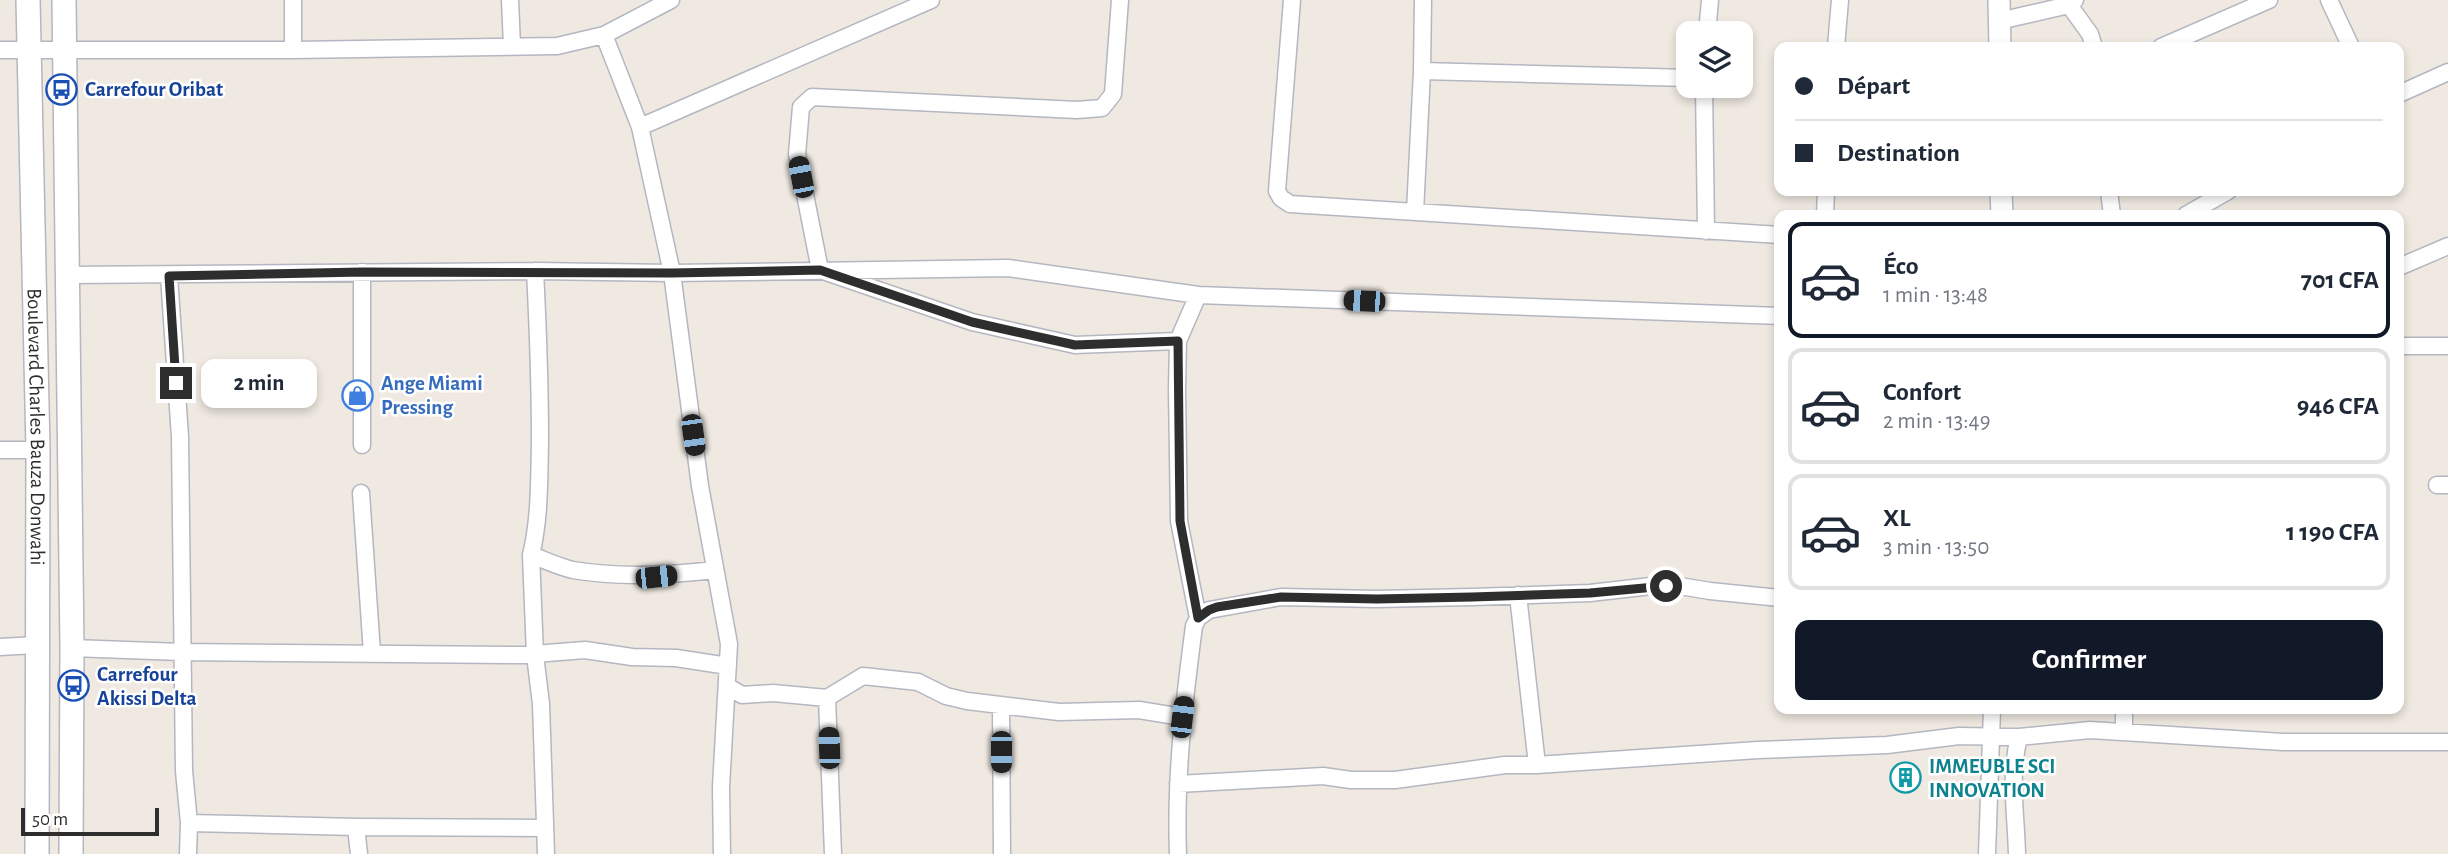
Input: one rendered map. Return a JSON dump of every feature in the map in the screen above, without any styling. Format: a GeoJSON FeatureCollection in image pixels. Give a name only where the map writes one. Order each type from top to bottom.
{"type":"FeatureCollection","features":[{"type":"Feature","properties":{"kind":"main road","name":"Boulevard Charles Bauza Donwahi"},"geometry":{"type":"LineString","coordinates":[[28,0],[38,450],[37,854]]}},
{"type":"Feature","properties":{"kind":"main road","name":"Boulevard Charles Bauza Donwahi"},"geometry":{"type":"LineString","coordinates":[[64,0],[72,648],[71,854]]}},
{"type":"Feature","properties":{"kind":"street"},"geometry":{"type":"LineString","coordinates":[[293,0],[293,50]]}},
{"type":"Feature","properties":{"kind":"street"},"geometry":{"type":"LineString","coordinates":[[510,0],[512,46]]}},
{"type":"Feature","properties":{"kind":"street"},"geometry":{"type":"LineString","coordinates":[[0,50],[293,50],[558,46],[604,35],[671,0]]}},
{"type":"Feature","properties":{"kind":"street"},"geometry":{"type":"LineString","coordinates":[[640,127],[931,0]]}},
{"type":"Feature","properties":{"kind":"street"},"geometry":{"type":"LineString","coordinates":[[820,270],[797,154],[801,107],[806,102],[812,97],[1077,110],[1102,108],[1113,94],[1121,0]]}},
{"type":"Feature","properties":{"kind":"street"},"geometry":{"type":"LineString","coordinates":[[1292,0],[1277,191],[1281,198],[1290,204],[1774,235]]}},
{"type":"Feature","properties":{"kind":"street"},"geometry":{"type":"LineString","coordinates":[[1415,212],[1423,0]]}},
{"type":"Feature","properties":{"kind":"street"},"geometry":{"type":"LineString","coordinates":[[1708,21],[1710,0]]}},
{"type":"Feature","properties":{"kind":"street"},"geometry":{"type":"LineString","coordinates":[[1836,42],[1840,0]]}},
{"type":"Feature","properties":{"kind":"street"},"geometry":{"type":"LineString","coordinates":[[2172,42],[2269,0]]}},
{"type":"Feature","properties":{"kind":"street"},"geometry":{"type":"LineString","coordinates":[[2329,0],[2349,42]]}},
{"type":"Feature","properties":{"kind":"street"},"geometry":{"type":"LineString","coordinates":[[2000,42],[1999,10],[2073,3],[2092,42]]}},
{"type":"Feature","properties":{"kind":"street"},"geometry":{"type":"LineString","coordinates":[[604,35],[640,127],[672,273],[700,486],[729,644],[722,787],[722,854]]}},
{"type":"Feature","properties":{"kind":"street"},"geometry":{"type":"LineString","coordinates":[[1422,71],[1676,78]]}},
{"type":"Feature","properties":{"kind":"street"},"geometry":{"type":"LineString","coordinates":[[2404,92],[2448,72]]}},
{"type":"Feature","properties":{"kind":"street"},"geometry":{"type":"LineString","coordinates":[[1704,98],[1706,231]]}},
{"type":"Feature","properties":{"kind":"street"},"geometry":{"type":"LineString","coordinates":[[2195,210],[2219,196]]}},
{"type":"Feature","properties":{"kind":"street"},"geometry":{"type":"LineString","coordinates":[[2404,265],[2448,246]]}},
{"type":"Feature","properties":{"kind":"street"},"geometry":{"type":"LineString","coordinates":[[68,275],[535,271],[672,273],[1007,268],[1198,295],[1774,316]]}},
{"type":"Feature","properties":{"kind":"street"},"geometry":{"type":"LineString","coordinates":[[820,270],[972,322],[1075,345],[1178,341]]}},
{"type":"Feature","properties":{"kind":"street"},"geometry":{"type":"LineString","coordinates":[[535,271],[540,442],[538,527],[531,555],[535,654],[541,704],[546,854]]}},
{"type":"Feature","properties":{"kind":"street"},"geometry":{"type":"LineString","coordinates":[[362,272],[362,445]]}},
{"type":"Feature","properties":{"kind":"street"},"geometry":{"type":"LineString","coordinates":[[169,276],[180,437],[181,653],[188,854]]}},
{"type":"Feature","properties":{"kind":"street"},"geometry":{"type":"LineString","coordinates":[[1198,295],[1178,341],[1180,521],[1198,618]]}},
{"type":"Feature","properties":{"kind":"street"},"geometry":{"type":"LineString","coordinates":[[2404,346],[2448,346]]}},
{"type":"Feature","properties":{"kind":"street"},"geometry":{"type":"LineString","coordinates":[[0,450],[38,450]]}},
{"type":"Feature","properties":{"kind":"street"},"geometry":{"type":"LineString","coordinates":[[361,493],[372,653]]}},
{"type":"Feature","properties":{"kind":"street"},"geometry":{"type":"LineString","coordinates":[[531,555],[570,570],[614,574],[656,577],[715,570]]}},
{"type":"Feature","properties":{"kind":"street"},"geometry":{"type":"LineString","coordinates":[[1178,854],[1182,717],[1194,626],[1198,618],[1209,610],[1281,597],[1377,599],[1518,596],[1680,586],[1710,592],[1774,597]]}},
{"type":"Feature","properties":{"kind":"street"},"geometry":{"type":"LineString","coordinates":[[1518,596],[1537,765]]}},
{"type":"Feature","properties":{"kind":"street"},"geometry":{"type":"LineString","coordinates":[[0,647],[36,645]]}},
{"type":"Feature","properties":{"kind":"street"},"geometry":{"type":"LineString","coordinates":[[72,648],[181,653],[535,654],[585,650],[632,657],[676,658],[728,666]]}},
{"type":"Feature","properties":{"kind":"street"},"geometry":{"type":"LineString","coordinates":[[727,686],[742,695],[773,693],[827,698],[863,676],[918,682],[946,696],[967,701],[1059,712],[1139,710],[1182,717]]}},
{"type":"Feature","properties":{"kind":"street"},"geometry":{"type":"LineString","coordinates":[[827,698],[833,854]]}},
{"type":"Feature","properties":{"kind":"street"},"geometry":{"type":"LineString","coordinates":[[1001,705],[1002,854]]}},
{"type":"Feature","properties":{"kind":"street"},"geometry":{"type":"LineString","coordinates":[[1987,854],[1992,714]]}},
{"type":"Feature","properties":{"kind":"street"},"geometry":{"type":"LineString","coordinates":[[2123,731],[2124,714]]}},
{"type":"Feature","properties":{"kind":"street"},"geometry":{"type":"LineString","coordinates":[[1178,784],[1323,776],[1351,780],[1395,780],[1505,765],[1887,745],[1959,736],[2018,737],[2090,730],[2283,742],[2448,742]]}},
{"type":"Feature","properties":{"kind":"street"},"geometry":{"type":"LineString","coordinates":[[2017,854],[2013,757],[2018,737]]}},
{"type":"Feature","properties":{"kind":"street"},"geometry":{"type":"LineString","coordinates":[[189,823],[545,828]]}},
{"type":"Feature","properties":{"kind":"street"},"geometry":{"type":"LineString","coordinates":[[356,827],[359,854]]}},
{"type":"Feature","properties":{"kind":"place","name":"Carrefour Oribat"},"geometry":{"type":"Point","coordinates":[62,89]}},
{"type":"Feature","properties":{"kind":"place","name":"Ange Miami Pressing"},"geometry":{"type":"Point","coordinates":[358,395]}},
{"type":"Feature","properties":{"kind":"place","name":"Carrefour Akissi Delta"},"geometry":{"type":"Point","coordinates":[74,686]}},
{"type":"Feature","properties":{"kind":"place","name":"IMMEUBLE SCI INNOVATION"},"geometry":{"type":"Point","coordinates":[1906,778]}},
{"type":"Feature","properties":{"kind":"route"},"geometry":{"type":"LineString","coordinates":[[176,383],[169,276],[362,272],[672,273],[820,270],[972,322],[1075,345],[1178,341],[1180,521],[1198,618],[1217,607],[1281,597],[1472,597],[1590,593],[1666,586]]}}]}
